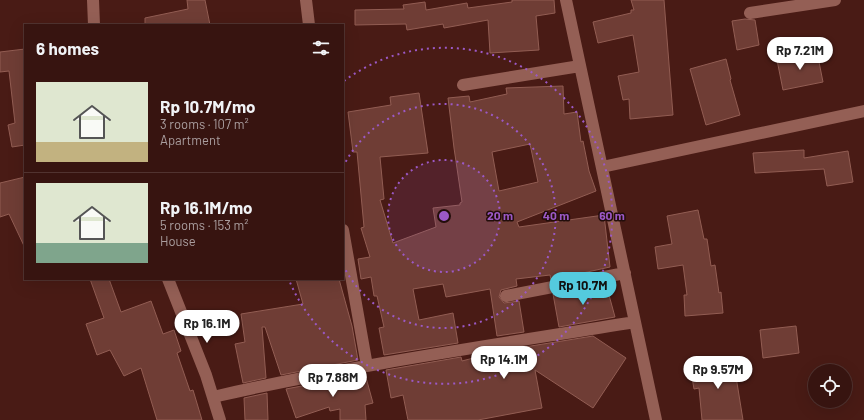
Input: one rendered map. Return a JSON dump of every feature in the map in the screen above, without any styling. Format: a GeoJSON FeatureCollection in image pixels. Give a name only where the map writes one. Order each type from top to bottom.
{"type":"FeatureCollection","features":[{"type":"Feature","properties":{"kind":"street"},"geometry":{"type":"LineString","coordinates":[[93,0],[94,24]]}},
{"type":"Feature","properties":{"kind":"street"},"geometry":{"type":"LineString","coordinates":[[306,0],[309,24]]}},
{"type":"Feature","properties":{"kind":"street"},"geometry":{"type":"LineString","coordinates":[[566,0],[656,420]]}},
{"type":"Feature","properties":{"kind":"street"},"geometry":{"type":"LineString","coordinates":[[750,13],[835,0]]}},
{"type":"Feature","properties":{"kind":"street"},"geometry":{"type":"LineString","coordinates":[[463,86],[580,66]]}},
{"type":"Feature","properties":{"kind":"street"},"geometry":{"type":"LineString","coordinates":[[602,168],[864,111]]}},
{"type":"Feature","properties":{"kind":"street"},"geometry":{"type":"LineString","coordinates":[[344,236],[367,366]]}},
{"type":"Feature","properties":{"kind":"street"},"geometry":{"type":"LineString","coordinates":[[506,296],[625,273]]}},
{"type":"Feature","properties":{"kind":"street"},"geometry":{"type":"LineString","coordinates":[[168,280],[206,375],[220,420]]}},
{"type":"Feature","properties":{"kind":"street"},"geometry":{"type":"LineString","coordinates":[[213,397],[367,366],[635,322]]}},
{"type":"Feature","properties":{"kind":"building"},"geometry":{"type":"Polygon","coordinates":[[[187,0],[205,0],[210,24],[145,24],[145,18],[188,9],[187,0]]]}},
{"type":"Feature","properties":{"kind":"building"},"geometry":{"type":"Polygon","coordinates":[[[512,0],[554,0],[555,13],[536,16],[539,50],[490,53],[488,20],[444,28],[443,24],[407,30],[406,24],[355,25],[355,10],[404,9],[403,5],[425,2],[426,10],[467,3],[468,8],[512,2],[512,0]]]}},
{"type":"Feature","properties":{"kind":"building"},"geometry":{"type":"Polygon","coordinates":[[[631,0],[664,0],[673,115],[630,119],[629,99],[623,100],[618,76],[639,72],[633,35],[598,43],[593,22],[631,13],[631,10],[634,10],[631,0]]]}},
{"type":"Feature","properties":{"kind":"building"},"geometry":{"type":"Polygon","coordinates":[[[745,19],[755,20],[759,45],[737,50],[732,21],[745,19]]]}},
{"type":"Feature","properties":{"kind":"building"},"geometry":{"type":"Polygon","coordinates":[[[24,49],[24,145],[12,147],[8,125],[15,123],[9,71],[0,72],[0,52],[24,49]]]}},
{"type":"Feature","properties":{"kind":"building"},"geometry":{"type":"Polygon","coordinates":[[[817,52],[823,82],[783,90],[777,60],[817,52]]]}},
{"type":"Feature","properties":{"kind":"building"},"geometry":{"type":"Polygon","coordinates":[[[726,59],[730,80],[740,115],[706,125],[690,69],[726,59]]]}},
{"type":"Feature","properties":{"kind":"building"},"geometry":{"type":"Polygon","coordinates":[[[563,86],[564,114],[577,112],[581,142],[583,141],[589,171],[596,191],[517,222],[519,227],[604,215],[610,267],[551,280],[550,275],[516,279],[517,286],[501,290],[499,297],[504,303],[519,301],[524,332],[497,336],[490,289],[446,297],[443,284],[413,289],[419,320],[453,313],[458,343],[384,355],[379,328],[384,327],[377,296],[374,296],[371,277],[361,279],[358,259],[370,257],[361,228],[364,227],[357,152],[353,152],[348,112],[391,105],[390,97],[419,93],[428,153],[380,157],[384,199],[380,200],[393,243],[436,227],[433,208],[460,205],[462,202],[448,98],[469,96],[470,102],[507,94],[506,88],[563,86]],[[530,144],[492,152],[499,191],[538,182],[530,144]]]}},
{"type":"Feature","properties":{"kind":"building"},"geometry":{"type":"Polygon","coordinates":[[[804,150],[804,158],[848,151],[853,182],[827,186],[824,169],[755,173],[753,153],[804,150]]]}},
{"type":"Feature","properties":{"kind":"building"},"geometry":{"type":"Polygon","coordinates":[[[24,177],[24,246],[9,214],[0,217],[0,183],[24,177]]]}},
{"type":"Feature","properties":{"kind":"building"},"geometry":{"type":"Polygon","coordinates":[[[698,210],[704,239],[707,239],[711,266],[715,265],[719,293],[721,292],[723,313],[685,316],[684,295],[687,295],[683,265],[658,269],[655,247],[672,244],[667,216],[698,210]]]}},
{"type":"Feature","properties":{"kind":"building"},"geometry":{"type":"Polygon","coordinates":[[[90,280],[109,280],[121,312],[151,301],[163,334],[174,330],[181,351],[177,353],[190,391],[193,390],[202,420],[157,420],[141,368],[124,376],[110,350],[97,355],[86,324],[104,318],[90,280]]]}},
{"type":"Feature","properties":{"kind":"building"},"geometry":{"type":"Polygon","coordinates":[[[296,280],[339,280],[352,326],[358,360],[281,375],[265,327],[262,327],[266,378],[243,383],[235,344],[245,342],[241,314],[303,304],[296,280]]]}},
{"type":"Feature","properties":{"kind":"building"},"geometry":{"type":"Polygon","coordinates":[[[606,284],[615,317],[559,327],[553,294],[606,284]]]}},
{"type":"Feature","properties":{"kind":"building"},"geometry":{"type":"Polygon","coordinates":[[[796,326],[799,353],[763,358],[760,330],[796,326]]]}},
{"type":"Feature","properties":{"kind":"building"},"geometry":{"type":"Polygon","coordinates":[[[593,336],[626,358],[593,408],[535,370],[542,408],[478,420],[408,420],[403,395],[391,398],[386,370],[461,357],[462,361],[500,351],[593,336]]]}},
{"type":"Feature","properties":{"kind":"building"},"geometry":{"type":"Polygon","coordinates":[[[733,358],[743,420],[702,420],[699,388],[694,389],[690,366],[733,358]]]}},
{"type":"Feature","properties":{"kind":"building"},"geometry":{"type":"Polygon","coordinates":[[[365,374],[373,403],[365,405],[366,420],[340,420],[340,409],[330,411],[329,407],[296,418],[286,389],[365,374]]]}},
{"type":"Feature","properties":{"kind":"building"},"geometry":{"type":"Polygon","coordinates":[[[267,393],[268,420],[245,420],[244,398],[267,393]]]}}]}
